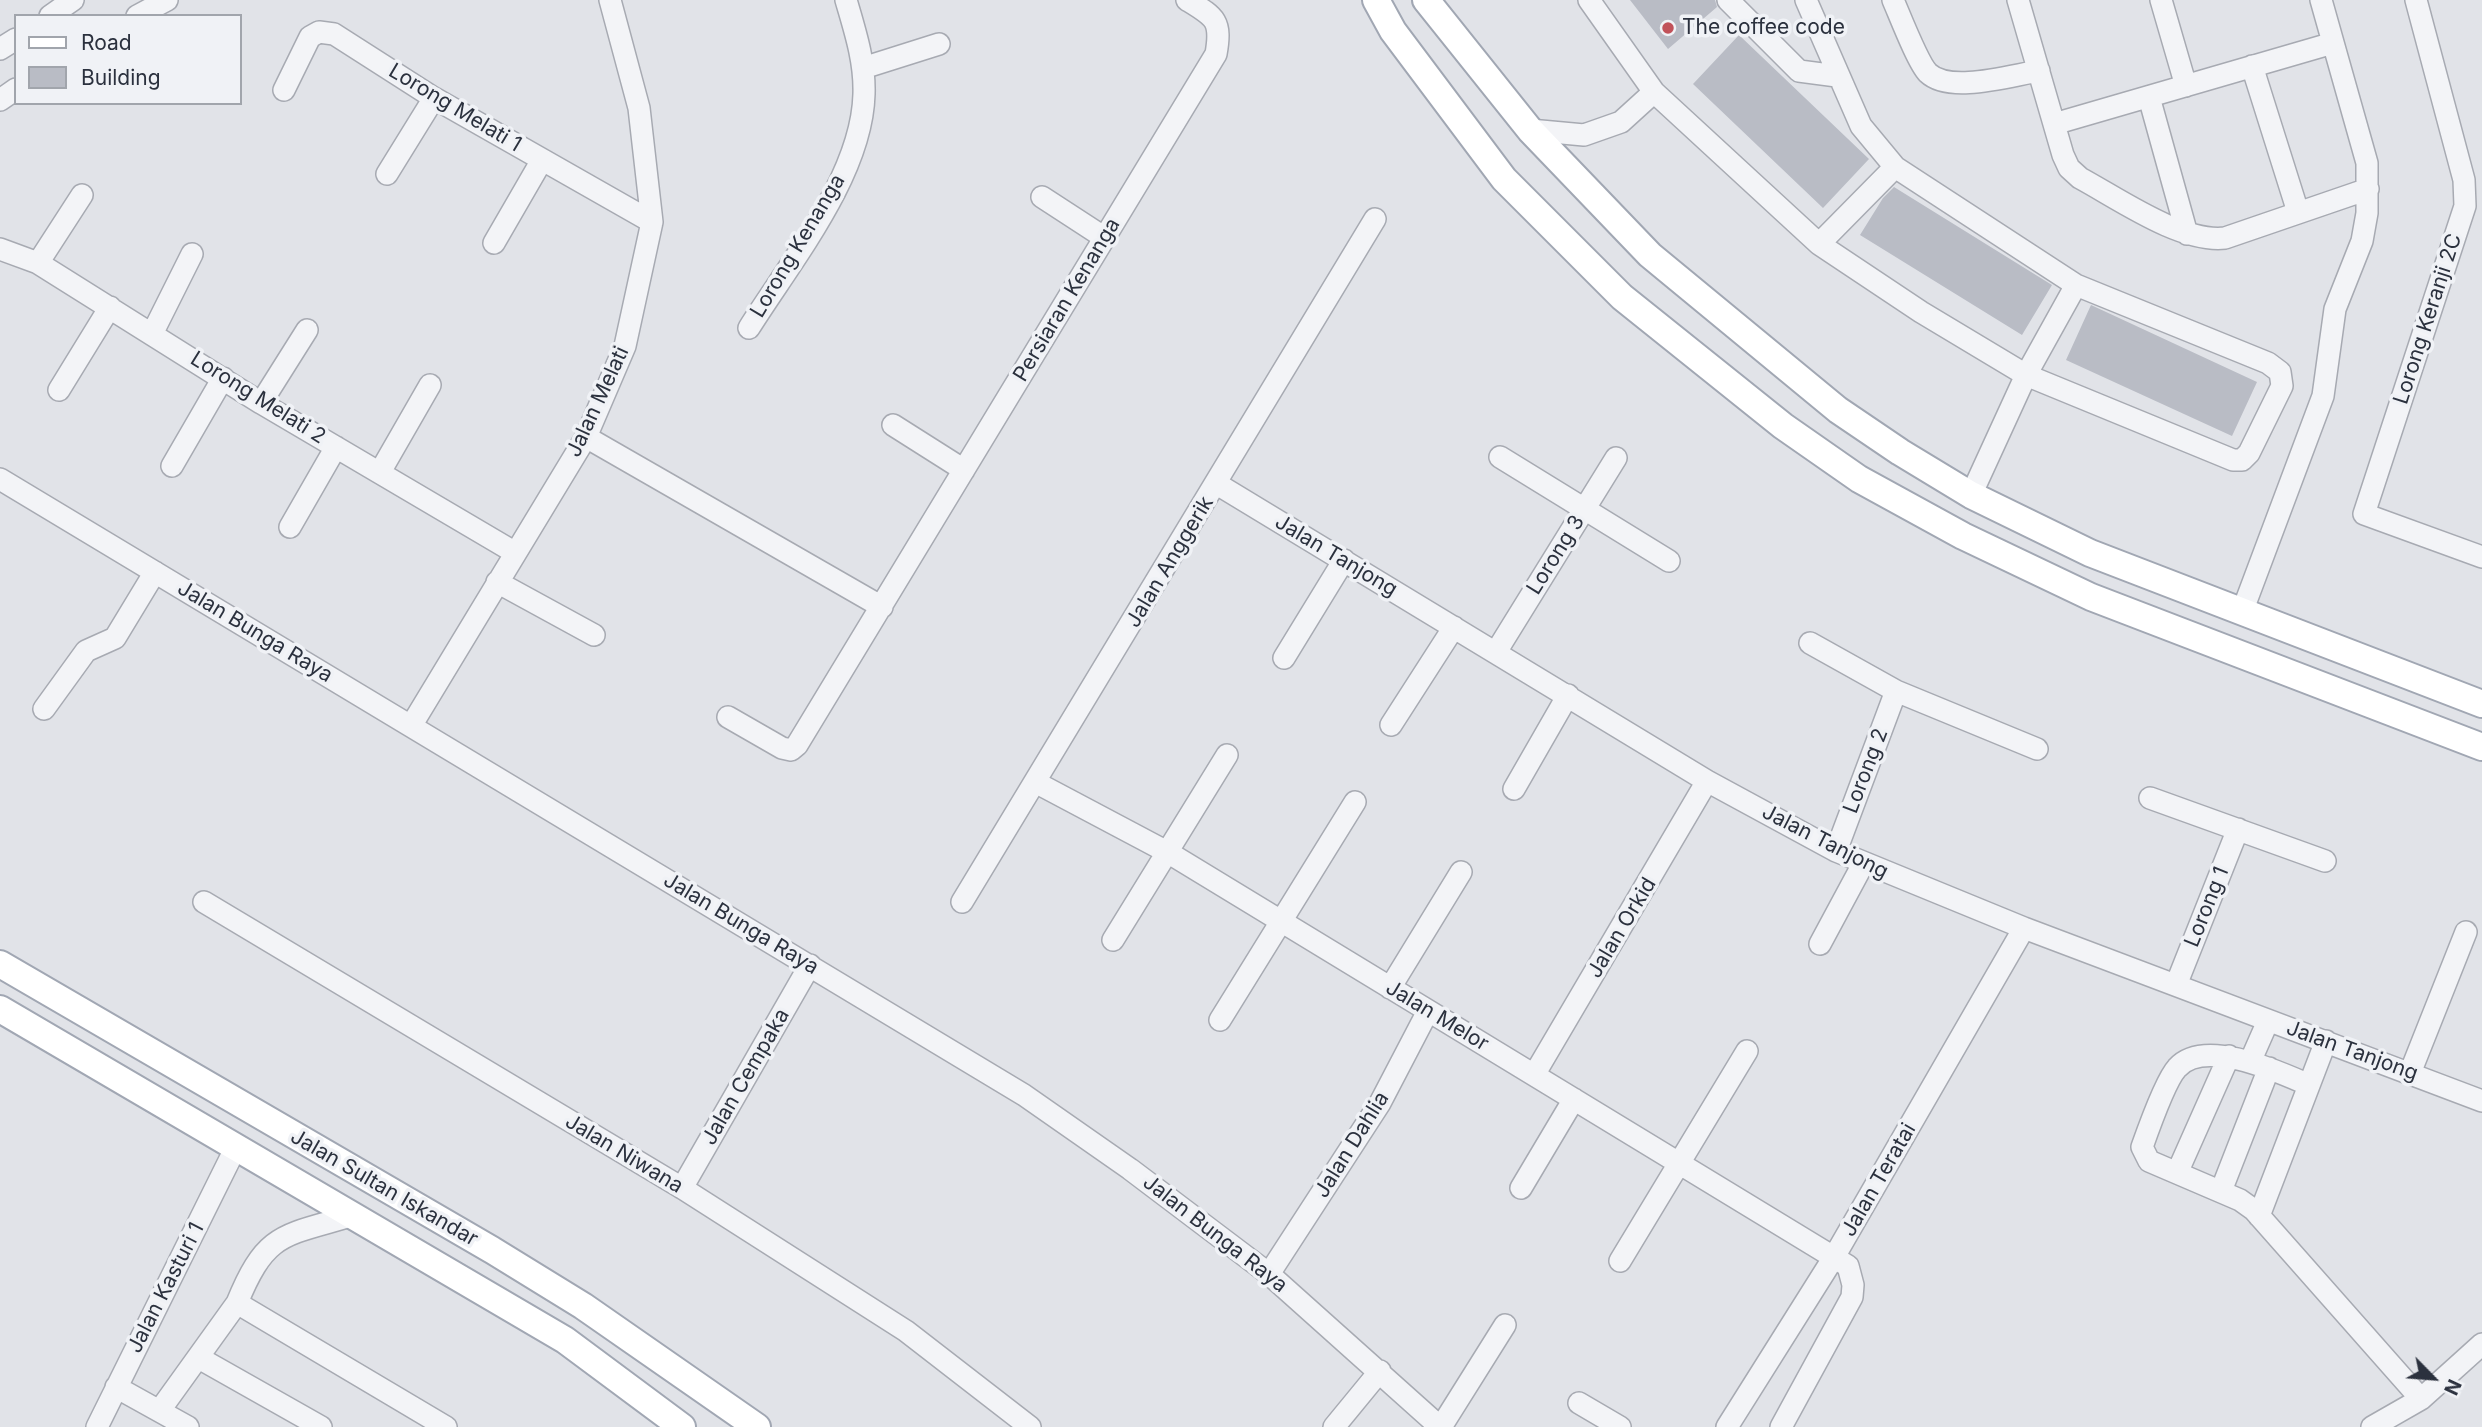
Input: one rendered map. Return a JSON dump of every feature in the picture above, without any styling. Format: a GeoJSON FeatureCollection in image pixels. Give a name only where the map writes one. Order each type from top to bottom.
{"type":"FeatureCollection","features":[{"type":"Feature","properties":{"kind":"main road"},"geometry":{"type":"LineString","coordinates":[[1376,0],[1393,31],[1504,179],[1622,297],[1783,426],[1859,480],[1963,536],[2091,597],[2482,747]]}},
{"type":"Feature","properties":{"kind":"main road"},"geometry":{"type":"LineString","coordinates":[[1426,0],[1530,130],[1650,255],[1838,410],[1972,495],[2090,553],[2482,704]]}},
{"type":"Feature","properties":{"kind":"main road","name":"Jalan Sultan Iskandar"},"geometry":{"type":"LineString","coordinates":[[0,964],[492,1250],[583,1306],[757,1427]]}},
{"type":"Feature","properties":{"kind":"main road","name":"Jalan Sultan Iskandar"},"geometry":{"type":"LineString","coordinates":[[0,1009],[565,1340],[682,1427]]}},
{"type":"Feature","properties":{"kind":"street"},"geometry":{"type":"LineString","coordinates":[[53,14],[73,0]]}},
{"type":"Feature","properties":{"kind":"street"},"geometry":{"type":"LineString","coordinates":[[141,14],[167,0]]}},
{"type":"Feature","properties":{"kind":"street","name":"Jalan Melati"},"geometry":{"type":"LineString","coordinates":[[411,726],[586,437],[625,346],[652,222],[639,107],[610,0]]}},
{"type":"Feature","properties":{"kind":"street","name":"Lorong Kenanga"},"geometry":{"type":"LineString","coordinates":[[749,328],[828,203],[847,164],[864,97],[863,68],[846,0]]}},
{"type":"Feature","properties":{"kind":"street","name":"Persiaran Kenanga"},"geometry":{"type":"LineString","coordinates":[[728,717],[782,748],[791,750],[797,745],[1216,54],[1220,32],[1213,15],[1187,0]]}},
{"type":"Feature","properties":{"kind":"street"},"geometry":{"type":"LineString","coordinates":[[1589,0],[1654,92],[1819,244],[1921,312],[2026,375],[2233,460],[2242,460],[2249,453],[2282,386],[2280,372],[2268,363],[2076,285],[1895,167],[1861,126],[1806,0]]}},
{"type":"Feature","properties":{"kind":"street"},"geometry":{"type":"LineString","coordinates":[[1728,0],[1799,71],[1837,76]]}},
{"type":"Feature","properties":{"kind":"street"},"geometry":{"type":"LineString","coordinates":[[1893,0],[1928,73],[1943,81],[1957,84],[2039,71]]}},
{"type":"Feature","properties":{"kind":"street"},"geometry":{"type":"LineString","coordinates":[[2018,0],[2069,168],[2080,178],[2187,234],[2211,239],[2225,237],[2368,189]]}},
{"type":"Feature","properties":{"kind":"street"},"geometry":{"type":"LineString","coordinates":[[2161,0],[2186,86]]}},
{"type":"Feature","properties":{"kind":"street"},"geometry":{"type":"LineString","coordinates":[[2242,612],[2323,396],[2335,309],[2362,241],[2368,189],[2367,163],[2321,0]]}},
{"type":"Feature","properties":{"kind":"street","name":"Lorong Keranji 2C"},"geometry":{"type":"LineString","coordinates":[[2416,0],[2464,180],[2465,206],[2364,514],[2482,557]]}},
{"type":"Feature","properties":{"kind":"street","name":"Lorong Melati 1"},"geometry":{"type":"LineString","coordinates":[[284,90],[310,37],[319,32],[334,34],[434,98],[652,222]]}},
{"type":"Feature","properties":{"kind":"street"},"geometry":{"type":"LineString","coordinates":[[2054,124],[2333,43]]}},
{"type":"Feature","properties":{"kind":"street"},"geometry":{"type":"LineString","coordinates":[[863,68],[939,44]]}},
{"type":"Feature","properties":{"kind":"street"},"geometry":{"type":"LineString","coordinates":[[2252,66],[2298,212]]}},
{"type":"Feature","properties":{"kind":"street"},"geometry":{"type":"LineString","coordinates":[[1530,130],[1584,135],[1621,122],[1654,92]]}},
{"type":"Feature","properties":{"kind":"street"},"geometry":{"type":"LineString","coordinates":[[2149,97],[2187,234]]}},
{"type":"Feature","properties":{"kind":"street"},"geometry":{"type":"LineString","coordinates":[[387,174],[434,98]]}},
{"type":"Feature","properties":{"kind":"street"},"geometry":{"type":"LineString","coordinates":[[494,243],[542,160]]}},
{"type":"Feature","properties":{"kind":"street"},"geometry":{"type":"LineString","coordinates":[[1819,244],[1895,167]]}},
{"type":"Feature","properties":{"kind":"street"},"geometry":{"type":"LineString","coordinates":[[38,263],[82,195]]}},
{"type":"Feature","properties":{"kind":"street"},"geometry":{"type":"LineString","coordinates":[[1042,197],[1105,238]]}},
{"type":"Feature","properties":{"kind":"street","name":"Jalan Anggerik"},"geometry":{"type":"LineString","coordinates":[[962,902],[1375,219]]}},
{"type":"Feature","properties":{"kind":"street","name":"Lorong Melati 2"},"geometry":{"type":"LineString","coordinates":[[0,249],[38,263],[153,332],[261,403],[514,552]]}},
{"type":"Feature","properties":{"kind":"street"},"geometry":{"type":"LineString","coordinates":[[153,332],[192,254]]}},
{"type":"Feature","properties":{"kind":"street"},"geometry":{"type":"LineString","coordinates":[[1972,495],[2026,375],[2076,285]]}},
{"type":"Feature","properties":{"kind":"street"},"geometry":{"type":"LineString","coordinates":[[59,390],[110,307]]}},
{"type":"Feature","properties":{"kind":"street"},"geometry":{"type":"LineString","coordinates":[[261,403],[307,330]]}},
{"type":"Feature","properties":{"kind":"street"},"geometry":{"type":"LineString","coordinates":[[172,466],[223,378]]}},
{"type":"Feature","properties":{"kind":"street"},"geometry":{"type":"LineString","coordinates":[[380,472],[430,385]]}},
{"type":"Feature","properties":{"kind":"street"},"geometry":{"type":"LineString","coordinates":[[893,425],[964,470]]}},
{"type":"Feature","properties":{"kind":"street"},"geometry":{"type":"LineString","coordinates":[[586,437],[882,607]]}},
{"type":"Feature","properties":{"kind":"street"},"geometry":{"type":"LineString","coordinates":[[290,527],[336,447]]}},
{"type":"Feature","properties":{"kind":"street"},"geometry":{"type":"LineString","coordinates":[[1500,457],[1669,561]]}},
{"type":"Feature","properties":{"kind":"street","name":"Lorong 3"},"geometry":{"type":"LineString","coordinates":[[1496,652],[1616,458]]}},
{"type":"Feature","properties":{"kind":"street","name":"Jalan Bunga Raya"},"geometry":{"type":"LineString","coordinates":[[0,479],[1035,1103],[1130,1168],[1269,1274],[1441,1427]]}},
{"type":"Feature","properties":{"kind":"street","name":"Jalan Tanjong"},"geometry":{"type":"LineString","coordinates":[[1217,484],[1707,781],[1836,851],[2024,928],[2482,1101]]}},
{"type":"Feature","properties":{"kind":"street"},"geometry":{"type":"LineString","coordinates":[[1284,658],[1344,560]]}},
{"type":"Feature","properties":{"kind":"street"},"geometry":{"type":"LineString","coordinates":[[44,709],[86,651],[114,638],[155,572]]}},
{"type":"Feature","properties":{"kind":"street"},"geometry":{"type":"LineString","coordinates":[[497,582],[594,635]]}},
{"type":"Feature","properties":{"kind":"street"},"geometry":{"type":"LineString","coordinates":[[1391,725],[1454,627]]}},
{"type":"Feature","properties":{"kind":"street"},"geometry":{"type":"LineString","coordinates":[[1810,643],[1896,691],[2036,749]]}},
{"type":"Feature","properties":{"kind":"street","name":"Lorong 2"},"geometry":{"type":"LineString","coordinates":[[1836,851],[1896,691]]}},
{"type":"Feature","properties":{"kind":"street"},"geometry":{"type":"LineString","coordinates":[[1514,789],[1568,695]]}},
{"type":"Feature","properties":{"kind":"street"},"geometry":{"type":"LineString","coordinates":[[1112,940],[1169,853],[1227,755]]}},
{"type":"Feature","properties":{"kind":"street","name":"Jalan Orkid"},"geometry":{"type":"LineString","coordinates":[[1534,1075],[1707,781]]}},
{"type":"Feature","properties":{"kind":"street","name":"Jalan Melor"},"geometry":{"type":"LineString","coordinates":[[1035,782],[1169,853],[1834,1257]]}},
{"type":"Feature","properties":{"kind":"street"},"geometry":{"type":"LineString","coordinates":[[2150,798],[2325,861]]}},
{"type":"Feature","properties":{"kind":"street"},"geometry":{"type":"LineString","coordinates":[[1220,1020],[1279,920],[1355,802]]}},
{"type":"Feature","properties":{"kind":"street","name":"Lorong 1"},"geometry":{"type":"LineString","coordinates":[[2176,985],[2238,829]]}},
{"type":"Feature","properties":{"kind":"street"},"geometry":{"type":"LineString","coordinates":[[1820,944],[1863,864]]}},
{"type":"Feature","properties":{"kind":"street"},"geometry":{"type":"LineString","coordinates":[[1390,988],[1461,872]]}},
{"type":"Feature","properties":{"kind":"street","name":"Jalan Niwana"},"geometry":{"type":"LineString","coordinates":[[204,902],[682,1188],[906,1331],[1030,1427]]}},
{"type":"Feature","properties":{"kind":"street","name":"Jalan Teratai"},"geometry":{"type":"LineString","coordinates":[[1727,1427],[1834,1257],[2024,928]]}},
{"type":"Feature","properties":{"kind":"street"},"geometry":{"type":"LineString","coordinates":[[2410,1073],[2466,932]]}},
{"type":"Feature","properties":{"kind":"street","name":"Jalan Cempaka"},"geometry":{"type":"LineString","coordinates":[[682,1188],[810,965]]}},
{"type":"Feature","properties":{"kind":"street","name":"Jalan Dahlia"},"geometry":{"type":"LineString","coordinates":[[1269,1274],[1380,1102],[1428,1011]]}},
{"type":"Feature","properties":{"kind":"street"},"geometry":{"type":"LineString","coordinates":[[2221,1191],[2260,1065],[2268,1021]]}},
{"type":"Feature","properties":{"kind":"street"},"geometry":{"type":"LineString","coordinates":[[2259,1216],[2326,1041]]}},
{"type":"Feature","properties":{"kind":"street"},"geometry":{"type":"LineString","coordinates":[[1620,1261],[1747,1051]]}},
{"type":"Feature","properties":{"kind":"street"},"geometry":{"type":"LineString","coordinates":[[2309,1085],[2260,1065],[2229,1056],[2193,1058],[2177,1067],[2143,1147],[2150,1161],[2241,1200],[2259,1216],[2421,1399]]}},
{"type":"Feature","properties":{"kind":"street"},"geometry":{"type":"LineString","coordinates":[[2177,1173],[2229,1056]]}},
{"type":"Feature","properties":{"kind":"street"},"geometry":{"type":"LineString","coordinates":[[1521,1188],[1574,1099]]}},
{"type":"Feature","properties":{"kind":"street","name":"Jalan Kasturi 1"},"geometry":{"type":"LineString","coordinates":[[97,1427],[235,1149]]}},
{"type":"Feature","properties":{"kind":"street"},"geometry":{"type":"LineString","coordinates":[[160,1410],[237,1303],[252,1267],[283,1236],[351,1216]]}},
{"type":"Feature","properties":{"kind":"street"},"geometry":{"type":"LineString","coordinates":[[1781,1427],[1852,1297],[1853,1285],[1849,1266],[1834,1257]]}},
{"type":"Feature","properties":{"kind":"street"},"geometry":{"type":"LineString","coordinates":[[237,1303],[446,1427]]}},
{"type":"Feature","properties":{"kind":"street"},"geometry":{"type":"LineString","coordinates":[[1441,1427],[1505,1325]]}},
{"type":"Feature","properties":{"kind":"street"},"geometry":{"type":"LineString","coordinates":[[2372,1427],[2421,1399],[2482,1344]]}},
{"type":"Feature","properties":{"kind":"street"},"geometry":{"type":"LineString","coordinates":[[199,1358],[321,1427]]}},
{"type":"Feature","properties":{"kind":"street"},"geometry":{"type":"LineString","coordinates":[[1334,1427],[1380,1371]]}},
{"type":"Feature","properties":{"kind":"street"},"geometry":{"type":"LineString","coordinates":[[116,1387],[188,1427]]}},
{"type":"Feature","properties":{"kind":"street"},"geometry":{"type":"LineString","coordinates":[[1579,1404],[1620,1427]]}},
{"type":"Feature","properties":{"kind":"building"},"geometry":{"type":"Polygon","coordinates":[[[1630,0],[1715,0],[1717,7],[1668,49],[1630,0]]]}},
{"type":"Feature","properties":{"kind":"building"},"geometry":{"type":"Polygon","coordinates":[[[1739,35],[1869,159],[1823,208],[1693,84],[1739,35]]]}},
{"type":"Feature","properties":{"kind":"building"},"geometry":{"type":"Polygon","coordinates":[[[1894,187],[2052,285],[2022,335],[1860,235],[1883,198],[1894,187]]]}},
{"type":"Feature","properties":{"kind":"building"},"geometry":{"type":"Polygon","coordinates":[[[2091,305],[2257,382],[2232,436],[2066,360],[2091,305]]]}},
{"type":"Feature","properties":{"kind":"place","name":"The coffee code"},"geometry":{"type":"Point","coordinates":[1668,28]}}]}
